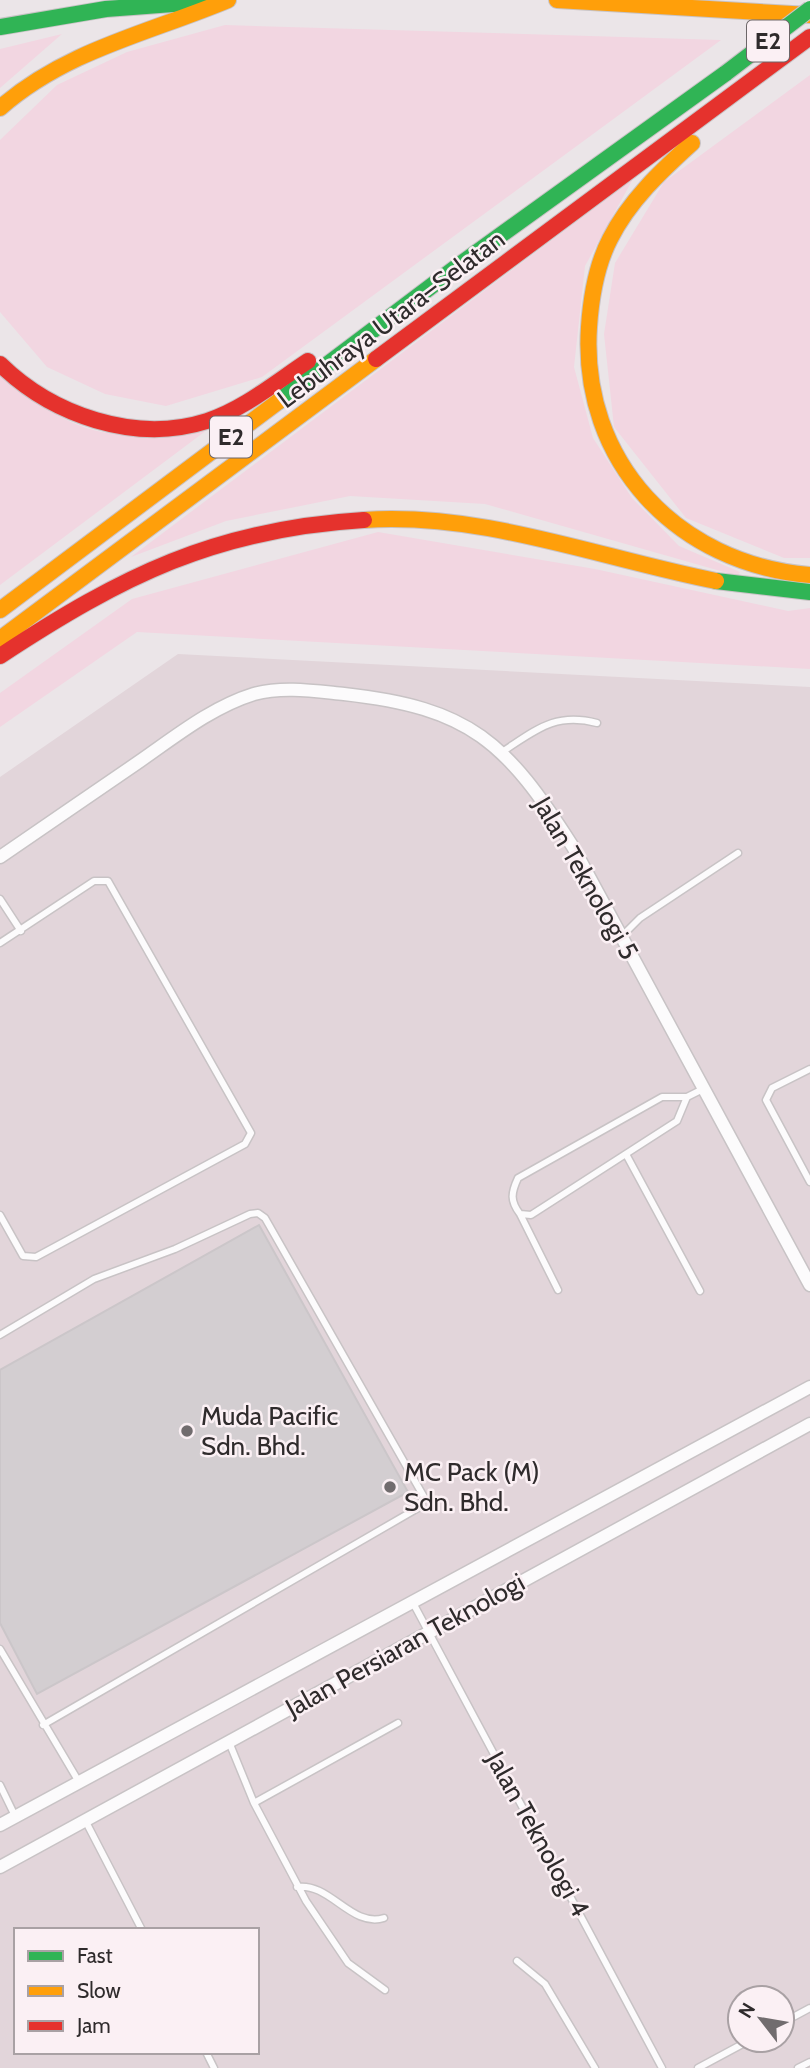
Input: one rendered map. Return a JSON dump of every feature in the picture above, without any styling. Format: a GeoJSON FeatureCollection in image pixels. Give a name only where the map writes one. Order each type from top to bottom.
{"type":"FeatureCollection","features":[{"type":"Feature","properties":{"kind":"highway"},"geometry":{"type":"LineString","coordinates":[[0,27],[106,9],[226,0]]}},
{"type":"Feature","properties":{"kind":"highway"},"geometry":{"type":"LineString","coordinates":[[0,108],[15,92],[63,62],[189,18],[226,0]]}},
{"type":"Feature","properties":{"kind":"highway"},"geometry":{"type":"LineString","coordinates":[[557,0],[810,15]]}},
{"type":"Feature","properties":{"kind":"highway","name":"Lebuhraya Utara–Selatan"},"geometry":{"type":"LineString","coordinates":[[0,610],[462,263],[726,73],[810,9]]}},
{"type":"Feature","properties":{"kind":"highway","name":"Lebuhraya Utara–Selatan"},"geometry":{"type":"LineString","coordinates":[[0,639],[810,37]]}},
{"type":"Feature","properties":{"kind":"highway"},"geometry":{"type":"LineString","coordinates":[[739,92],[710,126],[648,185],[604,253],[593,299],[589,337],[598,420],[618,458],[643,492],[701,541],[735,560],[773,571],[810,575]]}},
{"type":"Feature","properties":{"kind":"highway"},"geometry":{"type":"LineString","coordinates":[[0,364],[49,402],[94,421],[123,428],[174,428],[205,422],[231,410],[462,263]]}},
{"type":"Feature","properties":{"kind":"highway"},"geometry":{"type":"LineString","coordinates":[[0,656],[85,601],[191,550],[307,522],[422,519],[484,526],[697,578],[773,590],[810,592]]}},
{"type":"Feature","properties":{"kind":"street","name":"Jalan Teknologi 5"},"geometry":{"type":"LineString","coordinates":[[0,856],[205,716],[255,694],[304,690],[413,704],[456,720],[502,752],[548,808],[573,847],[810,1285]]}},
{"type":"Feature","properties":{"kind":"street","name":"Jalan Persiaran Teknologi"},"geometry":{"type":"LineString","coordinates":[[0,1825],[810,1387]]}},
{"type":"Feature","properties":{"kind":"street","name":"Jalan Persiaran Teknologi"},"geometry":{"type":"LineString","coordinates":[[0,1867],[810,1424]]}},
{"type":"Feature","properties":{"kind":"lane"},"geometry":{"type":"LineString","coordinates":[[502,752],[558,720],[582,719],[597,723]]}},
{"type":"Feature","properties":{"kind":"lane"},"geometry":{"type":"LineString","coordinates":[[621,937],[640,918],[738,853]]}},
{"type":"Feature","properties":{"kind":"lane"},"geometry":{"type":"LineString","coordinates":[[0,943],[94,881],[108,881],[251,1133],[245,1144],[36,1257],[23,1256],[0,1215]]}},
{"type":"Feature","properties":{"kind":"lane"},"geometry":{"type":"LineString","coordinates":[[0,899],[21,931]]}},
{"type":"Feature","properties":{"kind":"lane"},"geometry":{"type":"LineString","coordinates":[[810,1069],[772,1088],[766,1100],[810,1182]]}},
{"type":"Feature","properties":{"kind":"lane"},"geometry":{"type":"LineString","coordinates":[[558,1290],[513,1205],[511,1192],[518,1178],[662,1097],[687,1097],[703,1089]]}},
{"type":"Feature","properties":{"kind":"lane"},"geometry":{"type":"LineString","coordinates":[[520,1214],[531,1215],[627,1156],[677,1121],[687,1097]]}},
{"type":"Feature","properties":{"kind":"lane"},"geometry":{"type":"LineString","coordinates":[[627,1156],[700,1291]]}},
{"type":"Feature","properties":{"kind":"lane"},"geometry":{"type":"LineString","coordinates":[[0,1335],[94,1279],[175,1249],[250,1214],[258,1213],[265,1218],[424,1497],[418,1508],[43,1725]]}},
{"type":"Feature","properties":{"kind":"lane","name":"Jalan Teknologi 4"},"geometry":{"type":"LineString","coordinates":[[412,1601],[662,2068]]}},
{"type":"Feature","properties":{"kind":"lane"},"geometry":{"type":"LineString","coordinates":[[0,1649],[79,1782]]}},
{"type":"Feature","properties":{"kind":"lane"},"geometry":{"type":"LineString","coordinates":[[254,1802],[398,1723]]}},
{"type":"Feature","properties":{"kind":"lane"},"geometry":{"type":"LineString","coordinates":[[229,1742],[254,1802],[297,1887],[348,1963],[385,1990]]}},
{"type":"Feature","properties":{"kind":"lane"},"geometry":{"type":"LineString","coordinates":[[0,1785],[15,1816]]}},
{"type":"Feature","properties":{"kind":"lane"},"geometry":{"type":"LineString","coordinates":[[85,1820],[141,1928]]}},
{"type":"Feature","properties":{"kind":"lane"},"geometry":{"type":"LineString","coordinates":[[297,1887],[311,1887],[367,1920],[384,1918]]}},
{"type":"Feature","properties":{"kind":"lane"},"geometry":{"type":"LineString","coordinates":[[517,1961],[545,1984],[595,2068]]}},
{"type":"Feature","properties":{"kind":"lane"},"geometry":{"type":"LineString","coordinates":[[698,2068],[726,2053]]}},
{"type":"Feature","properties":{"kind":"lane"},"geometry":{"type":"LineString","coordinates":[[798,2068],[810,2062]]}},
{"type":"Feature","properties":{"kind":"shaded area"},"geometry":{"type":"Polygon","coordinates":[[[225,25],[721,40],[262,377],[166,406],[105,394],[47,367],[0,312],[0,140],[57,85],[127,52],[225,25]]]}},
{"type":"Feature","properties":{"kind":"shaded area"},"geometry":{"type":"Polygon","coordinates":[[[62,34],[0,88],[0,49],[62,34]]]}},
{"type":"Feature","properties":{"kind":"shaded area"},"geometry":{"type":"Polygon","coordinates":[[[810,75],[810,558],[784,558],[686,518],[614,427],[604,334],[615,263],[664,182],[810,75]]]}},
{"type":"Feature","properties":{"kind":"shaded area"},"geometry":{"type":"Polygon","coordinates":[[[633,179],[585,266],[574,367],[593,438],[632,498],[679,546],[740,572],[738,576],[485,504],[350,496],[226,521],[131,557],[633,179]]]}},
{"type":"Feature","properties":{"kind":"shaded area"},"geometry":{"type":"Polygon","coordinates":[[[0,364],[37,402],[64,419],[105,433],[144,435],[211,427],[0,585],[0,364]]]}},
{"type":"Feature","properties":{"kind":"shaded area"},"geometry":{"type":"Polygon","coordinates":[[[378,532],[595,569],[788,611],[810,608],[810,669],[137,632],[0,727],[0,693],[132,599],[378,532]]]}},
{"type":"Feature","properties":{"kind":"shaded area"},"geometry":{"type":"Polygon","coordinates":[[[178,654],[810,687],[810,2068],[0,2068],[0,777],[178,654]]]}},
{"type":"Feature","properties":{"kind":"building","name":"Muda Pacific Sdn. Bhd."},"geometry":{"type":"Polygon","coordinates":[[[259,1225],[408,1492],[37,1694],[0,1623],[0,1370],[259,1225]]]}},
{"type":"Feature","properties":{"kind":"traffic: fast"},"geometry":{"type":"LineString","coordinates":[[0,27],[106,9],[213,1]]}},
{"type":"Feature","properties":{"kind":"traffic: fast"},"geometry":{"type":"LineString","coordinates":[[726,73],[810,9]]}},
{"type":"Feature","properties":{"kind":"traffic: fast"},"geometry":{"type":"LineString","coordinates":[[279,401],[462,263],[726,73]]}},
{"type":"Feature","properties":{"kind":"traffic: fast"},"geometry":{"type":"LineString","coordinates":[[716,581],[810,592]]}},
{"type":"Feature","properties":{"kind":"traffic: slow"},"geometry":{"type":"LineString","coordinates":[[0,108],[52,71],[80,57],[228,0]]}},
{"type":"Feature","properties":{"kind":"traffic: slow"},"geometry":{"type":"LineString","coordinates":[[557,0],[810,15]]}},
{"type":"Feature","properties":{"kind":"traffic: slow"},"geometry":{"type":"LineString","coordinates":[[692,143],[636,199],[618,225],[601,260],[589,327],[590,376],[601,421],[620,462],[647,498],[680,527],[719,551],[762,567],[810,575]]}},
{"type":"Feature","properties":{"kind":"traffic: slow"},"geometry":{"type":"LineString","coordinates":[[0,639],[376,359]]}},
{"type":"Feature","properties":{"kind":"traffic: slow"},"geometry":{"type":"LineString","coordinates":[[0,610],[279,401]]}},
{"type":"Feature","properties":{"kind":"traffic: slow"},"geometry":{"type":"LineString","coordinates":[[364,520],[409,519],[497,530],[716,581]]}},
{"type":"Feature","properties":{"kind":"traffic: jam"},"geometry":{"type":"LineString","coordinates":[[376,359],[810,37]]}},
{"type":"Feature","properties":{"kind":"traffic: jam"},"geometry":{"type":"LineString","coordinates":[[0,364],[44,398],[69,411],[124,427],[152,429],[180,427],[221,416],[308,361]]}},
{"type":"Feature","properties":{"kind":"traffic: jam"},"geometry":{"type":"LineString","coordinates":[[0,656],[87,602],[172,561],[261,534],[311,525],[364,520]]}},
{"type":"Feature","properties":{"kind":"place","name":"Muda Pacific Sdn. Bhd."},"geometry":{"type":"Point","coordinates":[187,1431]}},
{"type":"Feature","properties":{"kind":"place","name":"MC Pack (M) Sdn. Bhd."},"geometry":{"type":"Point","coordinates":[390,1487]}}]}
